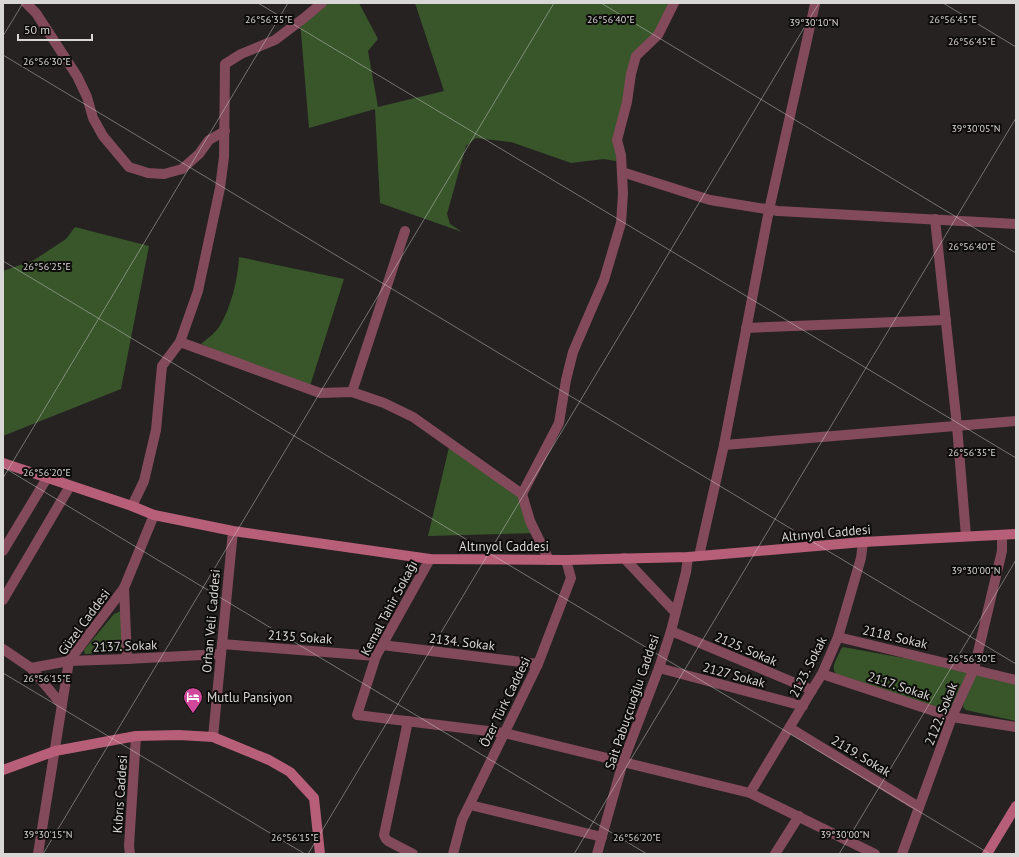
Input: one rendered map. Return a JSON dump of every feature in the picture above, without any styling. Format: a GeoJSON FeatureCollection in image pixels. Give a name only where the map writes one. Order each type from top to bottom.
{"type":"FeatureCollection","features":[{"type":"Feature","properties":{"kind":"main road","name":"Altınyol Caddesi"},"geometry":{"type":"LineString","coordinates":[[3,463],[132,506],[154,515],[233,531],[430,559],[566,560],[688,557],[863,542],[1016,534]]}},
{"type":"Feature","properties":{"kind":"main road"},"geometry":{"type":"LineString","coordinates":[[3,770],[55,750],[136,736],[179,735],[213,737],[269,760],[290,772],[314,798],[320,854]]}},
{"type":"Feature","properties":{"kind":"main road"},"geometry":{"type":"LineString","coordinates":[[987,854],[1016,806]]}},
{"type":"Feature","properties":{"kind":"street"},"geometry":{"type":"LineString","coordinates":[[26,3],[36,13],[77,76],[87,97],[93,118],[103,136],[129,166],[148,173],[164,174],[182,169],[199,154],[210,140],[225,131]]}},
{"type":"Feature","properties":{"kind":"street"},"geometry":{"type":"LineString","coordinates":[[132,506],[144,481],[156,430],[162,366],[180,342],[198,291],[220,188],[224,157],[225,64],[241,54],[275,40],[322,3]]}},
{"type":"Feature","properties":{"kind":"street"},"geometry":{"type":"LineString","coordinates":[[522,494],[559,423],[566,380],[573,352],[604,280],[621,223],[623,194],[622,172],[621,155],[617,140],[627,102],[631,74],[636,56],[658,35],[674,3]]}},
{"type":"Feature","properties":{"kind":"street"},"geometry":{"type":"LineString","coordinates":[[699,556],[724,445],[769,210],[815,4]]}},
{"type":"Feature","properties":{"kind":"street"},"geometry":{"type":"LineString","coordinates":[[622,172],[710,200],[769,210],[1016,224]]}},
{"type":"Feature","properties":{"kind":"street"},"geometry":{"type":"LineString","coordinates":[[935,219],[957,426],[966,536]]}},
{"type":"Feature","properties":{"kind":"street"},"geometry":{"type":"LineString","coordinates":[[352,392],[405,231]]}},
{"type":"Feature","properties":{"kind":"street"},"geometry":{"type":"LineString","coordinates":[[746,328],[946,320]]}},
{"type":"Feature","properties":{"kind":"street"},"geometry":{"type":"LineString","coordinates":[[180,342],[320,393],[352,392],[384,403],[413,417],[522,494],[530,521],[549,560]]}},
{"type":"Feature","properties":{"kind":"street"},"geometry":{"type":"LineString","coordinates":[[724,445],[1016,421]]}},
{"type":"Feature","properties":{"kind":"street"},"geometry":{"type":"LineString","coordinates":[[3,551],[47,478]]}},
{"type":"Feature","properties":{"kind":"street"},"geometry":{"type":"LineString","coordinates":[[3,600],[70,486]]}},
{"type":"Feature","properties":{"kind":"street","name":"Güzel Caddesi"},"geometry":{"type":"LineString","coordinates":[[38,854],[69,661],[124,588],[154,515]]}},
{"type":"Feature","properties":{"kind":"street","name":"Orhan Veli Caddesi"},"geometry":{"type":"LineString","coordinates":[[213,737],[233,531]]}},
{"type":"Feature","properties":{"kind":"street","name":"2122. Sokak"},"geometry":{"type":"LineString","coordinates":[[902,854],[952,717],[974,669],[1002,551],[1002,535]]}},
{"type":"Feature","properties":{"kind":"street","name":"2123. Sokak"},"geometry":{"type":"LineString","coordinates":[[750,793],[822,674],[838,637],[861,558],[863,542]]}},
{"type":"Feature","properties":{"kind":"street","name":"Sait Pabuçcuoğlu Caddesi"},"geometry":{"type":"LineString","coordinates":[[597,854],[623,762],[659,668],[686,572],[688,557]]}},
{"type":"Feature","properties":{"kind":"street"},"geometry":{"type":"LineString","coordinates":[[624,558],[675,612]]}},
{"type":"Feature","properties":{"kind":"street","name":"Kemal Tahir Sokağı"},"geometry":{"type":"LineString","coordinates":[[408,721],[357,715],[376,656],[430,559]]}},
{"type":"Feature","properties":{"kind":"street","name":"Özer Türk Caddesi"},"geometry":{"type":"LineString","coordinates":[[453,854],[462,820],[538,664],[572,578],[566,560]]}},
{"type":"Feature","properties":{"kind":"street"},"geometry":{"type":"LineString","coordinates":[[124,588],[127,660]]}},
{"type":"Feature","properties":{"kind":"street","name":"2125. Sokak"},"geometry":{"type":"LineString","coordinates":[[670,631],[812,690]]}},
{"type":"Feature","properties":{"kind":"street","name":"2118. Sokak"},"geometry":{"type":"LineString","coordinates":[[838,637],[1016,680]]}},
{"type":"Feature","properties":{"kind":"street","name":"2134. Sokak"},"geometry":{"type":"LineString","coordinates":[[382,645],[538,664]]}},
{"type":"Feature","properties":{"kind":"street"},"geometry":{"type":"LineString","coordinates":[[3,649],[31,668],[62,705]]}},
{"type":"Feature","properties":{"kind":"street","name":"2135 Sokak"},"geometry":{"type":"LineString","coordinates":[[221,650],[376,656]]}},
{"type":"Feature","properties":{"kind":"street","name":"2137. Sokak"},"geometry":{"type":"LineString","coordinates":[[31,668],[69,661],[127,660],[221,650]]}},
{"type":"Feature","properties":{"kind":"street","name":"2127 Sokak"},"geometry":{"type":"LineString","coordinates":[[659,668],[803,706]]}},
{"type":"Feature","properties":{"kind":"street","name":"2117. Sokak"},"geometry":{"type":"LineString","coordinates":[[822,674],[952,717],[1016,727]]}},
{"type":"Feature","properties":{"kind":"street"},"geometry":{"type":"LineString","coordinates":[[413,854],[388,842],[384,835],[408,721],[504,733],[750,793],[799,816],[858,850],[875,854]]}},
{"type":"Feature","properties":{"kind":"street","name":"2119. Sokak"},"geometry":{"type":"LineString","coordinates":[[790,728],[919,806]]}},
{"type":"Feature","properties":{"kind":"street","name":"Kıbrıs Caddesi"},"geometry":{"type":"LineString","coordinates":[[130,854],[129,846],[136,736]]}},
{"type":"Feature","properties":{"kind":"street"},"geometry":{"type":"LineString","coordinates":[[470,805],[602,837]]}},
{"type":"Feature","properties":{"kind":"street"},"geometry":{"type":"LineString","coordinates":[[775,854],[799,816]]}},
{"type":"Feature","properties":{"kind":"green space"},"geometry":{"type":"Polygon","coordinates":[[[321,3],[359,3],[378,39],[368,51],[378,107],[444,91],[415,3],[674,3],[669,15],[636,56],[617,140],[621,162],[604,159],[571,163],[511,142],[476,138],[466,146],[447,214],[450,224],[462,232],[380,203],[375,109],[309,128],[300,21],[321,3]]]}},
{"type":"Feature","properties":{"kind":"green space"},"geometry":{"type":"Polygon","coordinates":[[[75,227],[149,246],[121,389],[3,436],[3,271],[34,260],[66,239],[75,227]]]}},
{"type":"Feature","properties":{"kind":"green space"},"geometry":{"type":"Polygon","coordinates":[[[239,257],[344,279],[309,389],[201,344],[217,329],[227,311],[237,275],[239,257]]]}},
{"type":"Feature","properties":{"kind":"green space"},"geometry":{"type":"Polygon","coordinates":[[[450,443],[522,494],[537,533],[428,536],[450,443]]]}},
{"type":"Feature","properties":{"kind":"green space"},"geometry":{"type":"Polygon","coordinates":[[[121,611],[123,651],[85,654],[84,650],[114,614],[121,611]]]}},
{"type":"Feature","properties":{"kind":"green space"},"geometry":{"type":"Polygon","coordinates":[[[843,647],[964,669],[967,674],[950,710],[946,710],[837,674],[834,666],[843,647]]]}},
{"type":"Feature","properties":{"kind":"green space"},"geometry":{"type":"Polygon","coordinates":[[[977,675],[1016,684],[1016,721],[966,710],[963,707],[977,675]]]}},
{"type":"Feature","properties":{"kind":"place","name":"Mutlu Pansiyon"},"geometry":{"type":"Point","coordinates":[193,714]}}]}
